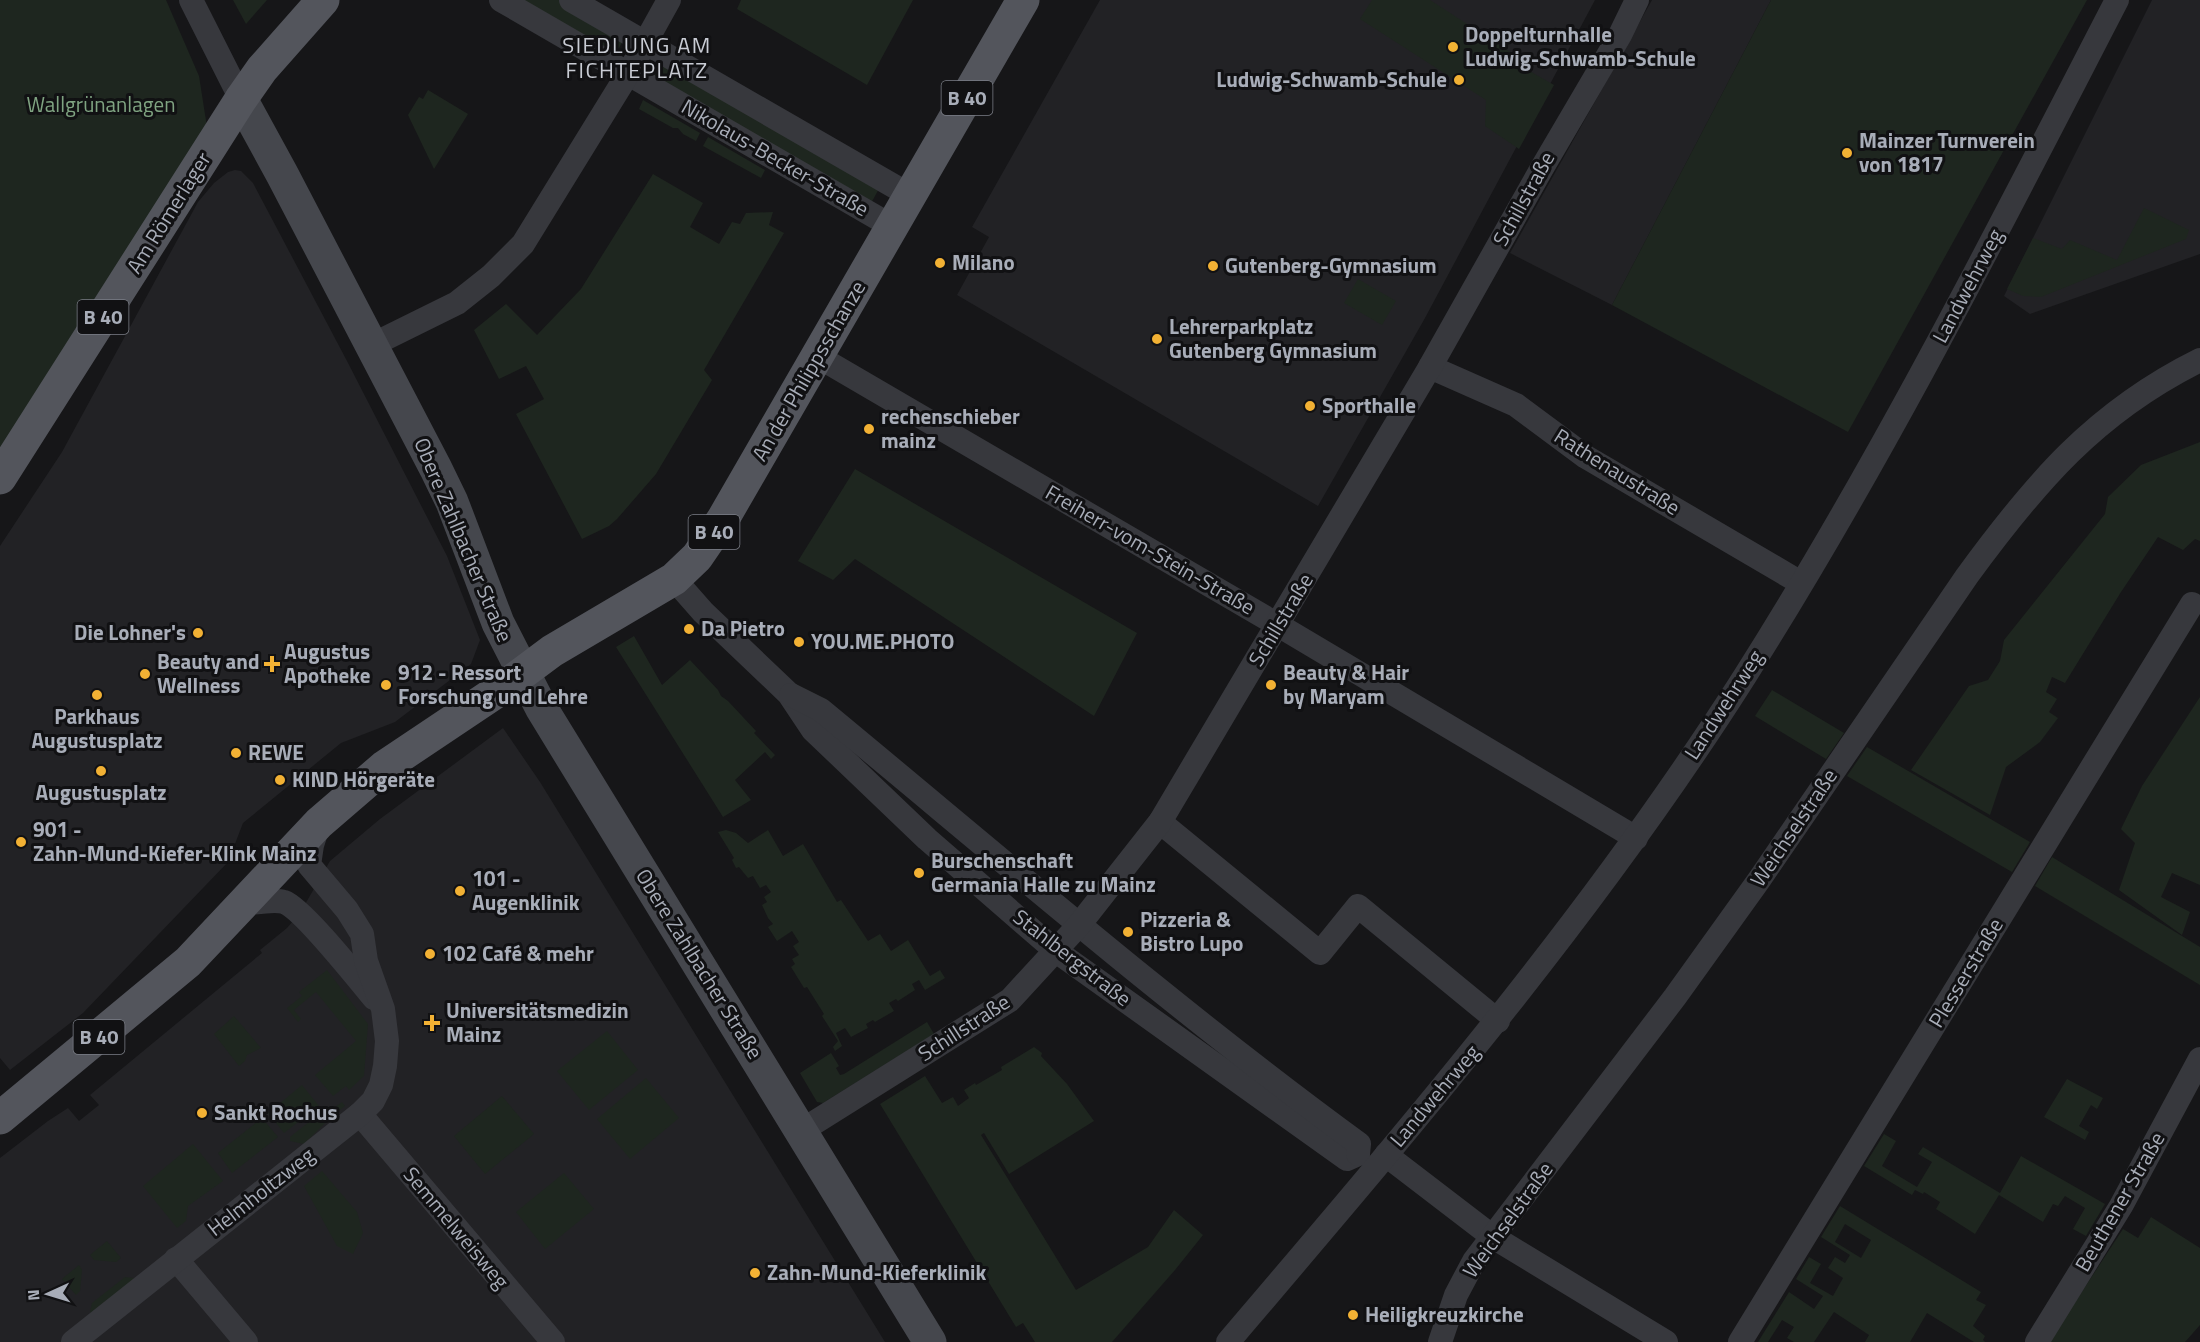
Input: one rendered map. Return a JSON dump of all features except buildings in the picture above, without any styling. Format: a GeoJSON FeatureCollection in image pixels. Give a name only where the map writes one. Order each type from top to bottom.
{"type":"FeatureCollection","features":[{"type":"Feature","properties":{"kind":"main road","name":"B 40"},"geometry":{"type":"LineString","coordinates":[[241,99],[262,69],[323,0]]}},
{"type":"Feature","properties":{"kind":"main road","name":"An der Philippsschanze"},"geometry":{"type":"LineString","coordinates":[[522,673],[552,651],[674,579],[697,557],[718,527],[1023,0]]}},
{"type":"Feature","properties":{"kind":"main road","name":"Am Römerlager"},"geometry":{"type":"LineString","coordinates":[[0,478],[241,99]]}},
{"type":"Feature","properties":{"kind":"main road","name":"B 40"},"geometry":{"type":"LineString","coordinates":[[3,1110],[188,962],[319,823],[384,767],[522,673]]}},
{"type":"Feature","properties":{"kind":"street","name":"Obere Zahlbacher Straße"},"geometry":{"type":"LineString","coordinates":[[192,0],[241,99],[372,345],[452,502],[498,623],[522,673],[930,1342]]}},
{"type":"Feature","properties":{"kind":"street","name":"Nikolaus-Becker-Straße"},"geometry":{"type":"LineString","coordinates":[[501,0],[629,72],[893,227]]}},
{"type":"Feature","properties":{"kind":"street","name":"Nikolaus-Becker-Straße"},"geometry":{"type":"LineString","coordinates":[[571,0],[911,196]]}},
{"type":"Feature","properties":{"kind":"street"},"geometry":{"type":"LineString","coordinates":[[372,345],[457,303],[491,276],[523,244],[629,72],[669,0]]}},
{"type":"Feature","properties":{"kind":"street","name":"Schillstraße"},"geometry":{"type":"LineString","coordinates":[[801,1131],[1010,1000],[1079,925],[1160,822],[1430,367],[1620,35],[1637,0]]}},
{"type":"Feature","properties":{"kind":"street","name":"Landwehrweg"},"geometry":{"type":"LineString","coordinates":[[1228,1342],[1373,1159],[1498,1021],[1635,838],[1742,681],[1865,475],[1976,273],[2117,0]]}},
{"type":"Feature","properties":{"kind":"street","name":"Freiherr-vom-Stein-Straße"},"geometry":{"type":"LineString","coordinates":[[817,356],[1278,625],[1635,838]]}},
{"type":"Feature","properties":{"kind":"street","name":"Weichselstraße"},"geometry":{"type":"LineString","coordinates":[[1440,1342],[1456,1295],[1474,1261],[1710,949],[1996,536],[2036,486],[2093,430],[2165,377],[2200,360]]}},
{"type":"Feature","properties":{"kind":"street","name":"Rathenaustraße"},"geometry":{"type":"LineString","coordinates":[[1430,367],[1516,405],[1586,457],[1801,584]]}},
{"type":"Feature","properties":{"kind":"street","name":"Stahlbergstraße"},"geometry":{"type":"LineString","coordinates":[[674,579],[703,612],[789,694],[813,730],[927,839],[1056,951],[1347,1158],[1373,1159]]}},
{"type":"Feature","properties":{"kind":"street","name":"Plesserstraße"},"geometry":{"type":"LineString","coordinates":[[1740,1342],[2192,604]]}},
{"type":"Feature","properties":{"kind":"street","name":"Stahlbergstraße"},"geometry":{"type":"LineString","coordinates":[[789,694],[821,710],[1079,925],[1265,1075],[1359,1144],[1373,1159]]}},
{"type":"Feature","properties":{"kind":"street"},"geometry":{"type":"LineString","coordinates":[[1160,822],[1320,953],[1358,906],[1498,1021]]}},
{"type":"Feature","properties":{"kind":"street","name":"Helmholtzweg"},"geometry":{"type":"LineString","coordinates":[[73,1342],[360,1114],[373,1101],[381,1085],[387,1041],[383,1009],[366,961],[362,934],[347,910],[309,865],[319,823]]}},
{"type":"Feature","properties":{"kind":"street"},"geometry":{"type":"LineString","coordinates":[[242,904],[283,902],[291,906],[316,930],[383,1009]]}},
{"type":"Feature","properties":{"kind":"street","name":"Beuthener Straße"},"geometry":{"type":"LineString","coordinates":[[2037,1342],[2121,1206],[2200,1059]]}},
{"type":"Feature","properties":{"kind":"street","name":"Semmelweisweg"},"geometry":{"type":"LineString","coordinates":[[360,1114],[553,1342]]}},
{"type":"Feature","properties":{"kind":"street"},"geometry":{"type":"LineString","coordinates":[[1373,1159],[1493,1237],[1666,1342]]}},
{"type":"Feature","properties":{"kind":"street"},"geometry":{"type":"LineString","coordinates":[[176,1259],[246,1342]]}},
{"type":"Feature","properties":{"kind":"shaded area","name":"Gutenberg-Gymnasium"},"geometry":{"type":"Polygon","coordinates":[[[1100,0],[1595,0],[1425,318],[1318,506],[957,295],[989,237],[972,227],[1100,0]]]}},
{"type":"Feature","properties":{"kind":"shaded area"},"geometry":{"type":"Polygon","coordinates":[[[1652,0],[1771,0],[1612,305],[1510,253],[1652,0]]]}},
{"type":"Feature","properties":{"kind":"shaded area"},"geometry":{"type":"Polygon","coordinates":[[[2152,0],[2200,0],[2200,254],[2030,314],[2004,296],[2152,0]]]}},
{"type":"Feature","properties":{"kind":"shaded area"},"geometry":{"type":"Polygon","coordinates":[[[241,171],[253,183],[347,361],[447,556],[480,640],[471,664],[395,722],[341,743],[243,823],[228,862],[83,1013],[10,1070],[0,1058],[0,546],[62,452],[198,202],[214,183],[228,172],[241,171]]]}},
{"type":"Feature","properties":{"kind":"shaded area","name":"Universitätsmedizin Mainz"},"geometry":{"type":"Polygon","coordinates":[[[503,728],[540,782],[885,1342],[0,1342],[0,1158],[68,1108],[79,1121],[99,1105],[90,1095],[262,953],[260,950],[287,928],[300,913],[330,861],[380,819],[503,728]]]}},
{"type":"Feature","properties":{"kind":"green space","name":"Wallgrünanlagen"},"geometry":{"type":"Polygon","coordinates":[[[0,0],[166,0],[199,76],[207,127],[0,453],[0,0]]]}},
{"type":"Feature","properties":{"kind":"green space"},"geometry":{"type":"Polygon","coordinates":[[[233,0],[267,0],[246,24],[233,0]]]}},
{"type":"Feature","properties":{"kind":"green space"},"geometry":{"type":"Polygon","coordinates":[[[510,0],[561,0],[626,36],[613,58],[510,0]]]}},
{"type":"Feature","properties":{"kind":"green space"},"geometry":{"type":"Polygon","coordinates":[[[741,0],[913,0],[867,85],[737,9],[741,0]]]}},
{"type":"Feature","properties":{"kind":"green space","name":"Doppelturnhalle Ludwig-Schwamb-Schule"},"geometry":{"type":"Polygon","coordinates":[[[1372,0],[1430,0],[1515,55],[1512,61],[1554,85],[1519,149],[1485,126],[1486,100],[1360,19],[1372,0]]]}},
{"type":"Feature","properties":{"kind":"green space","name":"Mainzer Turnverein von 1817"},"geometry":{"type":"Polygon","coordinates":[[[1771,0],[2087,0],[1848,432],[1612,305],[1771,0]]]}},
{"type":"Feature","properties":{"kind":"green space"},"geometry":{"type":"Polygon","coordinates":[[[659,58],[881,185],[869,207],[649,78],[659,58]]]}},
{"type":"Feature","properties":{"kind":"green space"},"geometry":{"type":"Polygon","coordinates":[[[428,90],[468,114],[434,169],[408,115],[419,97],[423,99],[428,90]]]}},
{"type":"Feature","properties":{"kind":"green space"},"geometry":{"type":"Polygon","coordinates":[[[643,100],[700,133],[696,141],[683,134],[678,128],[673,128],[639,109],[643,100]]]}},
{"type":"Feature","properties":{"kind":"green space"},"geometry":{"type":"Polygon","coordinates":[[[708,137],[765,170],[761,178],[703,146],[708,137]]]}},
{"type":"Feature","properties":{"kind":"green space"},"geometry":{"type":"Polygon","coordinates":[[[653,174],[703,203],[690,227],[719,244],[732,222],[740,224],[746,213],[773,212],[769,225],[784,233],[704,370],[712,380],[656,474],[617,519],[609,526],[582,539],[516,414],[544,399],[526,366],[499,379],[474,330],[506,304],[537,335],[581,289],[653,174]]]}},
{"type":"Feature","properties":{"kind":"green space"},"geometry":{"type":"Polygon","coordinates":[[[2144,208],[2189,230],[2186,239],[2041,297],[2023,296],[2007,289],[2033,238],[2062,249],[2070,240],[2117,260],[2144,208]]]}},
{"type":"Feature","properties":{"kind":"green space"},"geometry":{"type":"Polygon","coordinates":[[[1358,279],[1396,301],[1382,325],[1344,303],[1358,279]]]}},
{"type":"Feature","properties":{"kind":"green space"},"geometry":{"type":"Polygon","coordinates":[[[2200,442],[2200,541],[2195,539],[2183,550],[2158,537],[2065,683],[2052,677],[2046,692],[2057,699],[2049,712],[2058,718],[2040,742],[2006,767],[1990,815],[1911,770],[1969,686],[1988,680],[2000,661],[2004,640],[2105,514],[2108,497],[2141,465],[2200,442]]]}},
{"type":"Feature","properties":{"kind":"green space"},"geometry":{"type":"Polygon","coordinates":[[[855,469],[1137,633],[1094,716],[855,559],[833,580],[798,561],[855,469]]]}},
{"type":"Feature","properties":{"kind":"green space"},"geometry":{"type":"Polygon","coordinates":[[[634,636],[662,685],[690,660],[721,696],[756,731],[754,733],[775,755],[771,759],[765,752],[735,780],[751,800],[723,817],[616,647],[634,636]]]}},
{"type":"Feature","properties":{"kind":"green space"},"geometry":{"type":"Polygon","coordinates":[[[1772,690],[1844,733],[1826,759],[1755,716],[1772,690]]]}},
{"type":"Feature","properties":{"kind":"green space"},"geometry":{"type":"Polygon","coordinates":[[[2200,697],[2200,885],[2172,873],[2161,897],[2190,912],[2182,935],[2119,890],[2135,843],[2121,829],[2142,786],[2200,697]]]}},
{"type":"Feature","properties":{"kind":"green space"},"geometry":{"type":"Polygon","coordinates":[[[1867,747],[2030,842],[2012,872],[1847,776],[1867,747]]]}},
{"type":"Feature","properties":{"kind":"green space"},"geometry":{"type":"Polygon","coordinates":[[[726,830],[736,833],[748,843],[768,830],[783,856],[803,844],[837,902],[841,900],[868,941],[880,934],[891,951],[908,940],[930,976],[940,970],[945,978],[925,990],[919,980],[912,984],[915,990],[898,1001],[896,999],[889,1003],[894,1011],[875,1022],[873,1020],[866,1024],[868,1028],[851,1037],[845,1028],[836,1033],[842,1046],[835,1051],[833,1047],[838,1041],[822,1016],[824,1014],[791,967],[795,964],[792,959],[799,955],[793,946],[799,942],[792,931],[777,941],[768,927],[773,924],[762,905],[767,902],[764,897],[771,892],[766,885],[760,888],[753,876],[748,878],[739,867],[736,868],[732,860],[734,858],[718,832],[726,830]]]}},
{"type":"Feature","properties":{"kind":"green space"},"geometry":{"type":"Polygon","coordinates":[[[2052,857],[2200,947],[2200,985],[2035,886],[2052,857]]]}},
{"type":"Feature","properties":{"kind":"green space"},"geometry":{"type":"Polygon","coordinates":[[[327,970],[368,1024],[364,1076],[349,1090],[346,1086],[333,1096],[315,1075],[356,1041],[316,992],[294,1010],[301,1019],[298,1022],[287,1008],[302,996],[299,992],[327,970]]]}},
{"type":"Feature","properties":{"kind":"green space"},"geometry":{"type":"Polygon","coordinates":[[[234,1016],[261,1048],[247,1055],[245,1061],[239,1066],[214,1034],[234,1016]]]}},
{"type":"Feature","properties":{"kind":"green space"},"geometry":{"type":"Polygon","coordinates":[[[927,1022],[934,1034],[823,1103],[817,1102],[800,1073],[831,1053],[839,1066],[836,1068],[840,1075],[844,1074],[927,1022]]]}},
{"type":"Feature","properties":{"kind":"green space"},"geometry":{"type":"Polygon","coordinates":[[[607,1031],[638,1070],[589,1110],[557,1071],[607,1031]]]}},
{"type":"Feature","properties":{"kind":"green space"},"geometry":{"type":"Polygon","coordinates":[[[1034,1047],[1042,1053],[1041,1056],[1067,1084],[1094,1121],[1009,1174],[984,1133],[981,1135],[1076,1290],[1148,1247],[1174,1210],[1203,1235],[1112,1342],[1035,1342],[1023,1323],[1016,1327],[880,1104],[925,1076],[942,1103],[953,1097],[958,1106],[969,1098],[964,1090],[1002,1070],[1001,1067],[1034,1047]]]}},
{"type":"Feature","properties":{"kind":"green space"},"geometry":{"type":"Polygon","coordinates":[[[646,1078],[679,1118],[630,1159],[597,1119],[646,1078]]]}},
{"type":"Feature","properties":{"kind":"green space"},"geometry":{"type":"Polygon","coordinates":[[[2067,1079],[2103,1098],[2097,1109],[2091,1105],[2079,1126],[2089,1132],[2085,1140],[2044,1117],[2067,1079]]]}},
{"type":"Feature","properties":{"kind":"green space"},"geometry":{"type":"Polygon","coordinates":[[[302,1085],[319,1106],[284,1133],[268,1113],[302,1085]]]}},
{"type":"Feature","properties":{"kind":"green space"},"geometry":{"type":"Polygon","coordinates":[[[502,1096],[534,1134],[485,1174],[454,1136],[502,1096]]]}},
{"type":"Feature","properties":{"kind":"green space"},"geometry":{"type":"Polygon","coordinates":[[[342,1102],[345,1106],[304,1144],[290,1141],[290,1137],[328,1107],[331,1110],[342,1102]]]}},
{"type":"Feature","properties":{"kind":"green space"},"geometry":{"type":"Polygon","coordinates":[[[262,1118],[278,1137],[232,1173],[218,1153],[262,1118]]]}},
{"type":"Feature","properties":{"kind":"green space"},"geometry":{"type":"Polygon","coordinates":[[[1884,1134],[1896,1141],[1882,1166],[1917,1187],[1932,1162],[1918,1154],[1923,1147],[2000,1193],[2021,1156],[2105,1204],[2086,1236],[2073,1229],[2085,1208],[2065,1196],[2058,1206],[2053,1204],[2043,1222],[1999,1195],[1975,1234],[1936,1209],[1940,1202],[1924,1192],[1923,1194],[1915,1190],[1912,1195],[1864,1166],[1884,1134]]]}},
{"type":"Feature","properties":{"kind":"green space"},"geometry":{"type":"Polygon","coordinates":[[[193,1144],[223,1181],[188,1206],[186,1221],[177,1228],[143,1186],[193,1144]]]}},
{"type":"Feature","properties":{"kind":"green space"},"geometry":{"type":"Polygon","coordinates":[[[322,1171],[357,1212],[363,1233],[353,1254],[337,1246],[304,1186],[322,1171]]]}},
{"type":"Feature","properties":{"kind":"green space"},"geometry":{"type":"Polygon","coordinates":[[[564,1173],[594,1209],[545,1249],[516,1212],[564,1173]]]}},
{"type":"Feature","properties":{"kind":"green space"},"geometry":{"type":"Polygon","coordinates":[[[1840,1206],[1981,1292],[1976,1300],[1986,1305],[1973,1326],[1985,1336],[1983,1340],[1985,1342],[1974,1342],[1927,1313],[1910,1342],[1865,1342],[1869,1335],[1834,1312],[1814,1342],[1794,1342],[1787,1338],[1794,1327],[1782,1320],[1768,1342],[1758,1342],[1789,1292],[1814,1309],[1823,1296],[1796,1279],[1809,1257],[1821,1264],[1810,1283],[1833,1296],[1843,1278],[1828,1268],[1835,1257],[1845,1263],[1850,1255],[1821,1237],[1840,1206]],[[1845,1224],[1835,1242],[1861,1258],[1871,1240],[1845,1224]]]}},
{"type":"Feature","properties":{"kind":"green space"},"geometry":{"type":"Polygon","coordinates":[[[2151,1217],[2200,1248],[2200,1325],[2185,1342],[2049,1342],[2123,1229],[2138,1238],[2151,1217]]]}},
{"type":"Feature","properties":{"kind":"green space"},"geometry":{"type":"Polygon","coordinates":[[[107,1241],[121,1258],[116,1262],[94,1260],[90,1255],[107,1241]]]}},
{"type":"Feature","properties":{"kind":"green space"},"geometry":{"type":"Polygon","coordinates":[[[79,1265],[82,1270],[80,1291],[76,1295],[62,1279],[79,1265]]]}},
{"type":"Feature","properties":{"kind":"green space"},"geometry":{"type":"Polygon","coordinates":[[[125,1277],[136,1280],[92,1314],[90,1312],[92,1303],[125,1277]]]}},
{"type":"Feature","properties":{"kind":"place","name":"Doppelturnhalle Ludwig-Schwamb-Schule"},"geometry":{"type":"Point","coordinates":[1453,47]}},
{"type":"Feature","properties":{"kind":"place","name":"Ludwig-Schwamb-Schule"},"geometry":{"type":"Point","coordinates":[1459,80]}},
{"type":"Feature","properties":{"kind":"place","name":"Mainzer Turnverein von 1817"},"geometry":{"type":"Point","coordinates":[1847,153]}},
{"type":"Feature","properties":{"kind":"place","name":"Milano"},"geometry":{"type":"Point","coordinates":[940,263]}},
{"type":"Feature","properties":{"kind":"place","name":"Gutenberg-Gymnasium"},"geometry":{"type":"Point","coordinates":[1213,266]}},
{"type":"Feature","properties":{"kind":"place","name":"Lehrerparkplatz Gutenberg Gymnasium"},"geometry":{"type":"Point","coordinates":[1157,339]}},
{"type":"Feature","properties":{"kind":"place","name":"Sporthalle"},"geometry":{"type":"Point","coordinates":[1310,406]}},
{"type":"Feature","properties":{"kind":"place","name":"rechenschieber mainz"},"geometry":{"type":"Point","coordinates":[869,429]}},
{"type":"Feature","properties":{"kind":"place","name":"Da Pietro"},"geometry":{"type":"Point","coordinates":[689,629]}},
{"type":"Feature","properties":{"kind":"place","name":"Die Lohner's"},"geometry":{"type":"Point","coordinates":[198,633]}},
{"type":"Feature","properties":{"kind":"place","name":"YOU.ME.PHOTO"},"geometry":{"type":"Point","coordinates":[799,642]}},
{"type":"Feature","properties":{"kind":"place","name":"Augustus Apotheke"},"geometry":{"type":"Point","coordinates":[272,664]}},
{"type":"Feature","properties":{"kind":"place","name":"Beauty and Wellness"},"geometry":{"type":"Point","coordinates":[145,674]}},
{"type":"Feature","properties":{"kind":"place","name":"912 - Ressort Forschung und Lehre"},"geometry":{"type":"Point","coordinates":[386,685]}},
{"type":"Feature","properties":{"kind":"place","name":"Beauty & Hair by Maryam"},"geometry":{"type":"Point","coordinates":[1271,685]}},
{"type":"Feature","properties":{"kind":"place","name":"Parkhaus Augustusplatz"},"geometry":{"type":"Point","coordinates":[97,695]}},
{"type":"Feature","properties":{"kind":"place","name":"REWE"},"geometry":{"type":"Point","coordinates":[236,753]}},
{"type":"Feature","properties":{"kind":"place","name":"Augustusplatz"},"geometry":{"type":"Point","coordinates":[101,771]}},
{"type":"Feature","properties":{"kind":"place","name":"KIND Hörgeräte"},"geometry":{"type":"Point","coordinates":[280,780]}},
{"type":"Feature","properties":{"kind":"place","name":"901 - Zahn-Mund-Kiefer-Klink Mainz"},"geometry":{"type":"Point","coordinates":[21,842]}},
{"type":"Feature","properties":{"kind":"place","name":"Burschenschaft Germania Halle zu Mainz"},"geometry":{"type":"Point","coordinates":[919,873]}},
{"type":"Feature","properties":{"kind":"place","name":"101 - Augenklinik"},"geometry":{"type":"Point","coordinates":[460,891]}},
{"type":"Feature","properties":{"kind":"place","name":"Pizzeria & Bistro Lupo"},"geometry":{"type":"Point","coordinates":[1128,932]}},
{"type":"Feature","properties":{"kind":"place","name":"102 Café & mehr"},"geometry":{"type":"Point","coordinates":[430,954]}},
{"type":"Feature","properties":{"kind":"place","name":"Universitätsmedizin Mainz"},"geometry":{"type":"Point","coordinates":[432,1023]}},
{"type":"Feature","properties":{"kind":"place","name":"Sankt Rochus"},"geometry":{"type":"Point","coordinates":[202,1113]}},
{"type":"Feature","properties":{"kind":"place","name":"Zahn-Mund-Kieferklinik"},"geometry":{"type":"Point","coordinates":[755,1273]}},
{"type":"Feature","properties":{"kind":"place","name":"Heiligkreuzkirche"},"geometry":{"type":"Point","coordinates":[1353,1315]}},
{"type":"Feature","properties":{"kind":"district","name":"SIEDLUNG AM FICHTEPLATZ"},"geometry":{"type":"Point","coordinates":[637,58]}}]}
